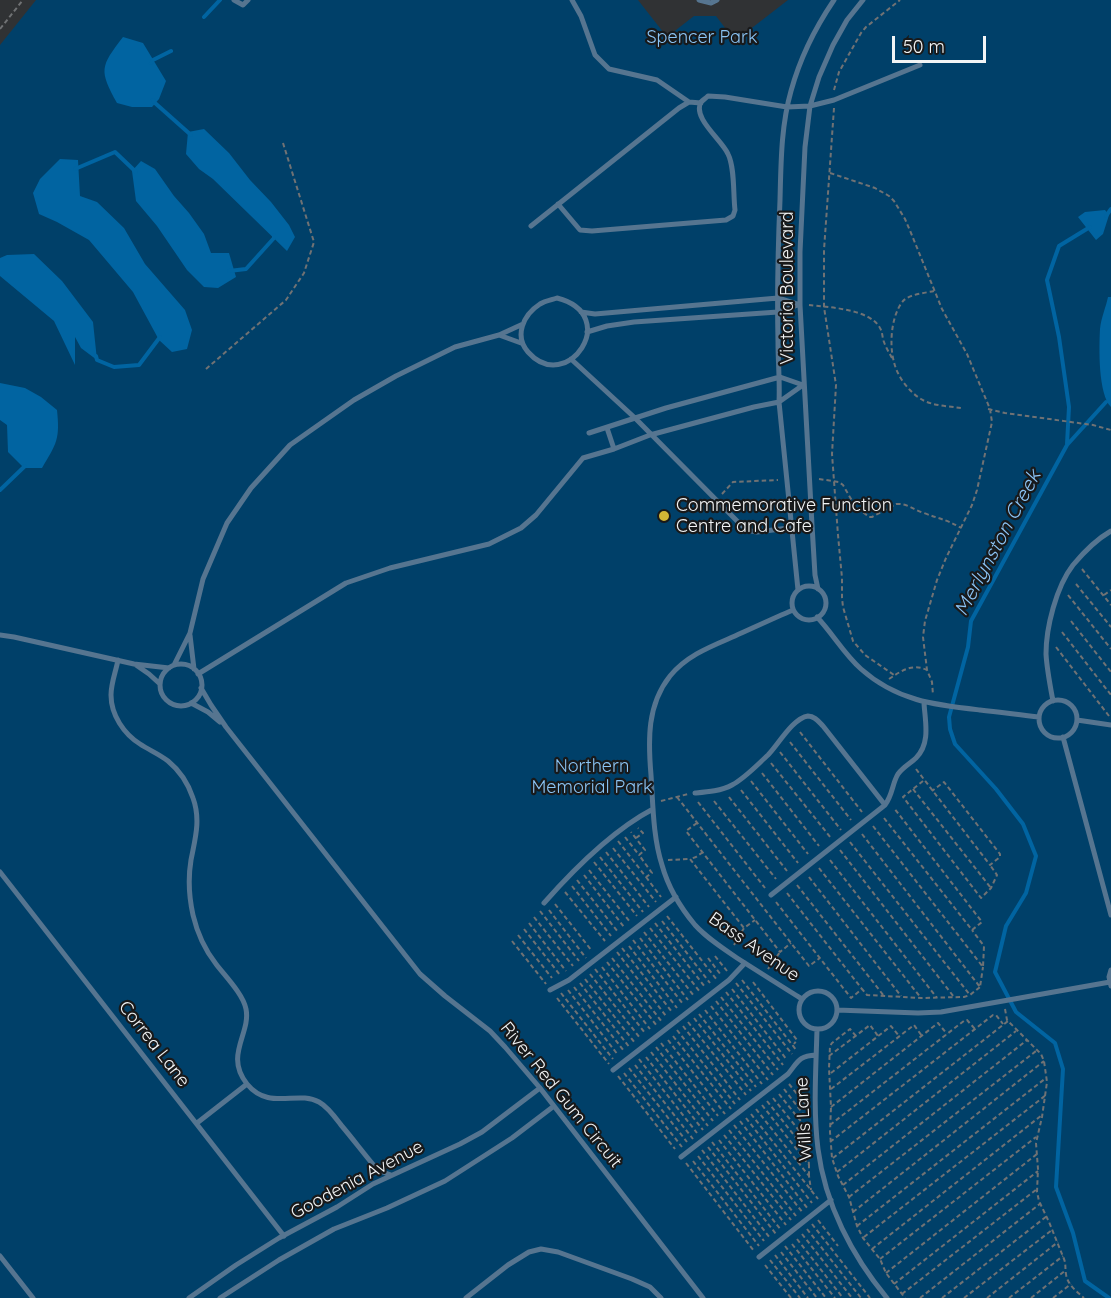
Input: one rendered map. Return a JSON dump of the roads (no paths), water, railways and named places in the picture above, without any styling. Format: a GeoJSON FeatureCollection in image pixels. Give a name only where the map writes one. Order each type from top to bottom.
{"type":"FeatureCollection","features":[{"type":"Feature","properties":{"kind":"lane"},"geometry":{"type":"LineString","coordinates":[[234,0],[243,5],[248,0]]}},
{"type":"Feature","properties":{"kind":"lane"},"geometry":{"type":"LineString","coordinates":[[572,0],[581,16],[595,55],[609,69],[657,80],[689,102],[701,103]]}},
{"type":"Feature","properties":{"kind":"lane"},"geometry":{"type":"LineString","coordinates":[[699,0],[711,3],[717,0]]}},
{"type":"Feature","properties":{"kind":"lane","name":"Victoria Boulevard"},"geometry":{"type":"LineString","coordinates":[[798,590],[779,402],[778,298],[781,152],[791,89],[818,23],[834,0]]}},
{"type":"Feature","properties":{"kind":"lane","name":"Victoria Boulevard"},"geometry":{"type":"LineString","coordinates":[[818,589],[815,575],[803,385],[800,304],[805,147],[810,106],[819,77],[833,45],[862,0]]}},
{"type":"Feature","properties":{"kind":"lane"},"geometry":{"type":"LineString","coordinates":[[558,204],[580,230],[592,231],[726,220],[733,216],[735,210],[732,167],[728,154],[703,121],[699,112],[701,103],[708,96],[787,107],[810,106],[834,100],[920,65]]}},
{"type":"Feature","properties":{"kind":"lane"},"geometry":{"type":"LineString","coordinates":[[531,226],[689,102]]}},
{"type":"Feature","properties":{"kind":"lane"},"geometry":{"type":"LineString","coordinates":[[499,335],[521,343],[535,359],[545,364],[556,365],[567,363],[583,347],[588,327],[577,307],[557,298],[548,300],[530,313],[523,324],[521,343]]}},
{"type":"Feature","properties":{"kind":"lane"},"geometry":{"type":"LineString","coordinates":[[580,312],[594,314],[778,298],[800,304]]}},
{"type":"Feature","properties":{"kind":"lane"},"geometry":{"type":"LineString","coordinates":[[587,332],[634,322],[778,312],[800,304]]}},
{"type":"Feature","properties":{"kind":"lane"},"geometry":{"type":"LineString","coordinates":[[190,633],[201,688],[196,699],[179,706],[167,701],[160,684],[164,672],[172,666],[190,633],[203,579],[227,523],[251,488],[290,445],[354,400],[455,347],[499,335],[523,324]]}},
{"type":"Feature","properties":{"kind":"lane"},"geometry":{"type":"LineString","coordinates":[[571,359],[634,418],[741,525],[751,531],[812,525]]}},
{"type":"Feature","properties":{"kind":"lane"},"geometry":{"type":"LineString","coordinates":[[589,433],[666,408],[780,377],[803,385]]}},
{"type":"Feature","properties":{"kind":"lane"},"geometry":{"type":"LineString","coordinates":[[196,671],[346,583],[390,568],[489,544],[521,528],[536,515],[583,458],[650,435],[779,402],[803,385]]}},
{"type":"Feature","properties":{"kind":"lane"},"geometry":{"type":"LineString","coordinates":[[607,428],[614,448]]}},
{"type":"Feature","properties":{"kind":"lane"},"geometry":{"type":"LineString","coordinates":[[1053,701],[1046,653],[1047,636],[1061,587],[1072,566],[1086,551],[1111,531]]}},
{"type":"Feature","properties":{"kind":"lane"},"geometry":{"type":"LineString","coordinates":[[808,586],[822,592],[826,603],[817,617],[801,618],[793,610],[792,599],[798,590],[808,586]]}},
{"type":"Feature","properties":{"kind":"lane","name":"Bass Avenue"},"geometry":{"type":"LineString","coordinates":[[793,610],[708,648],[687,660],[670,676],[655,702],[649,735],[656,840],[660,860],[675,897],[696,926],[714,943],[802,999]]}},
{"type":"Feature","properties":{"kind":"lane"},"geometry":{"type":"LineString","coordinates":[[817,617],[860,668],[874,680],[902,695],[933,705],[1039,717]]}},
{"type":"Feature","properties":{"kind":"lane"},"geometry":{"type":"LineString","coordinates":[[0,635],[134,664],[188,665],[196,671]]}},
{"type":"Feature","properties":{"kind":"lane"},"geometry":{"type":"LineString","coordinates":[[118,660],[111,696],[112,705],[121,725],[134,740],[170,762],[183,777],[194,799],[198,822],[189,872],[192,913],[206,949],[246,1007],[238,1056],[239,1067],[247,1084],[254,1090],[274,1099],[304,1098],[319,1102],[325,1106],[376,1168],[391,1175]]}},
{"type":"Feature","properties":{"kind":"lane"},"geometry":{"type":"LineString","coordinates":[[134,664],[160,684]]}},
{"type":"Feature","properties":{"kind":"lane","name":"River Red Gum Circuit"},"geometry":{"type":"LineString","coordinates":[[201,688],[226,727],[420,974],[490,1031],[513,1056],[703,1298]]}},
{"type":"Feature","properties":{"kind":"lane"},"geometry":{"type":"LineString","coordinates":[[1059,700],[1070,704],[1077,720],[1073,730],[1063,737],[1046,733],[1039,717],[1044,707],[1059,700]]}},
{"type":"Feature","properties":{"kind":"lane","name":"River Red Gum Circuit"},"geometry":{"type":"LineString","coordinates":[[191,703],[208,712],[226,727]]}},
{"type":"Feature","properties":{"kind":"lane"},"geometry":{"type":"LineString","coordinates":[[771,895],[887,803],[898,774],[922,750],[925,743],[924,703]]}},
{"type":"Feature","properties":{"kind":"lane"},"geometry":{"type":"LineString","coordinates":[[695,794],[735,783],[757,765],[794,725],[807,716],[815,718],[823,726],[887,803]]}},
{"type":"Feature","properties":{"kind":"lane"},"geometry":{"type":"LineString","coordinates":[[1077,720],[1111,725]]}},
{"type":"Feature","properties":{"kind":"lane"},"geometry":{"type":"LineString","coordinates":[[1063,737],[1111,915]]}},
{"type":"Feature","properties":{"kind":"lane"},"geometry":{"type":"LineString","coordinates":[[544,903],[601,846],[626,825],[653,807]]}},
{"type":"Feature","properties":{"kind":"lane","name":"Correa Lane"},"geometry":{"type":"LineString","coordinates":[[0,872],[284,1236]]}},
{"type":"Feature","properties":{"kind":"lane"},"geometry":{"type":"LineString","coordinates":[[554,987],[572,978],[675,897]]}},
{"type":"Feature","properties":{"kind":"lane"},"geometry":{"type":"LineString","coordinates":[[616,1068],[732,977],[746,963]]}},
{"type":"Feature","properties":{"kind":"lane"},"geometry":{"type":"LineString","coordinates":[[837,1010],[941,1012],[1110,984],[1111,970]]}},
{"type":"Feature","properties":{"kind":"lane"},"geometry":{"type":"LineString","coordinates":[[818,991],[824,992],[833,999],[837,1010],[829,1026],[817,1029],[805,1023],[801,1018],[802,999],[818,991]]}},
{"type":"Feature","properties":{"kind":"lane","name":"Wills Lane"},"geometry":{"type":"LineString","coordinates":[[817,1029],[818,1149],[831,1200],[844,1233],[861,1263],[887,1298]]}},
{"type":"Feature","properties":{"kind":"lane"},"geometry":{"type":"LineString","coordinates":[[684,1155],[776,1084],[797,1062],[816,1055]]}},
{"type":"Feature","properties":{"kind":"lane"},"geometry":{"type":"LineString","coordinates":[[197,1123],[247,1084]]}},
{"type":"Feature","properties":{"kind":"lane","name":"Goodenia Avenue"},"geometry":{"type":"LineString","coordinates":[[189,1298],[236,1265],[391,1175],[482,1132],[540,1088]]}},
{"type":"Feature","properties":{"kind":"lane","name":"Goodenia Avenue"},"geometry":{"type":"LineString","coordinates":[[220,1298],[279,1260],[334,1229],[445,1181],[512,1138],[554,1106]]}},
{"type":"Feature","properties":{"kind":"lane"},"geometry":{"type":"LineString","coordinates":[[761,1255],[831,1200]]}},
{"type":"Feature","properties":{"kind":"lane"},"geometry":{"type":"LineString","coordinates":[[466,1298],[508,1265],[529,1252],[541,1250],[558,1252],[632,1279],[650,1287],[661,1298]]}},
{"type":"Feature","properties":{"kind":"lane"},"geometry":{"type":"LineString","coordinates":[[0,1256],[33,1298]]}},
{"type":"Feature","properties":{"kind":"waterway"},"geometry":{"type":"LineString","coordinates":[[204,17],[220,0]]}},
{"type":"Feature","properties":{"kind":"waterway"},"geometry":{"type":"LineString","coordinates":[[151,63],[171,51]]}},
{"type":"Feature","properties":{"kind":"waterway"},"geometry":{"type":"LineString","coordinates":[[153,100],[191,135]]}},
{"type":"Feature","properties":{"kind":"waterway"},"geometry":{"type":"LineString","coordinates":[[75,169],[115,152],[136,172]]}},
{"type":"Feature","properties":{"kind":"waterway","name":"Merlynston Creek"},"geometry":{"type":"LineString","coordinates":[[1106,216],[1111,209]]}},
{"type":"Feature","properties":{"kind":"waterway","name":"Merlynston Creek"},"geometry":{"type":"LineString","coordinates":[[1067,444],[1069,407],[1059,337],[1047,280],[1059,246],[1090,227]]}},
{"type":"Feature","properties":{"kind":"waterway"},"geometry":{"type":"LineString","coordinates":[[229,271],[246,269],[274,238],[274,235]]}},
{"type":"Feature","properties":{"kind":"waterway"},"geometry":{"type":"LineString","coordinates":[[96,356],[97,360],[114,367],[139,365],[160,337]]}},
{"type":"Feature","properties":{"kind":"waterway","name":"Merlynston Creek"},"geometry":{"type":"LineString","coordinates":[[1106,402],[1067,445],[971,621],[968,647],[949,717],[955,744],[996,789],[1023,824],[1036,856],[1026,893],[1006,926],[995,972],[1016,1012],[1055,1043],[1063,1069],[1056,1187],[1073,1233],[1085,1281],[1109,1298]]}},
{"type":"Feature","properties":{"kind":"waterway"},"geometry":{"type":"LineString","coordinates":[[0,490],[25,466]]}},
{"type":"Feature","properties":{"kind":"place","name":"Commemorative Function Centre and Cafe"},"geometry":{"type":"Point","coordinates":[664,516]}},
{"type":"Feature","properties":{"kind":"park label","name":"Spencer Park"},"geometry":{"type":"Point","coordinates":[702,38]}},
{"type":"Feature","properties":{"kind":"park label","name":"Northern Memorial Park"},"geometry":{"type":"Point","coordinates":[592,777]}}]}
